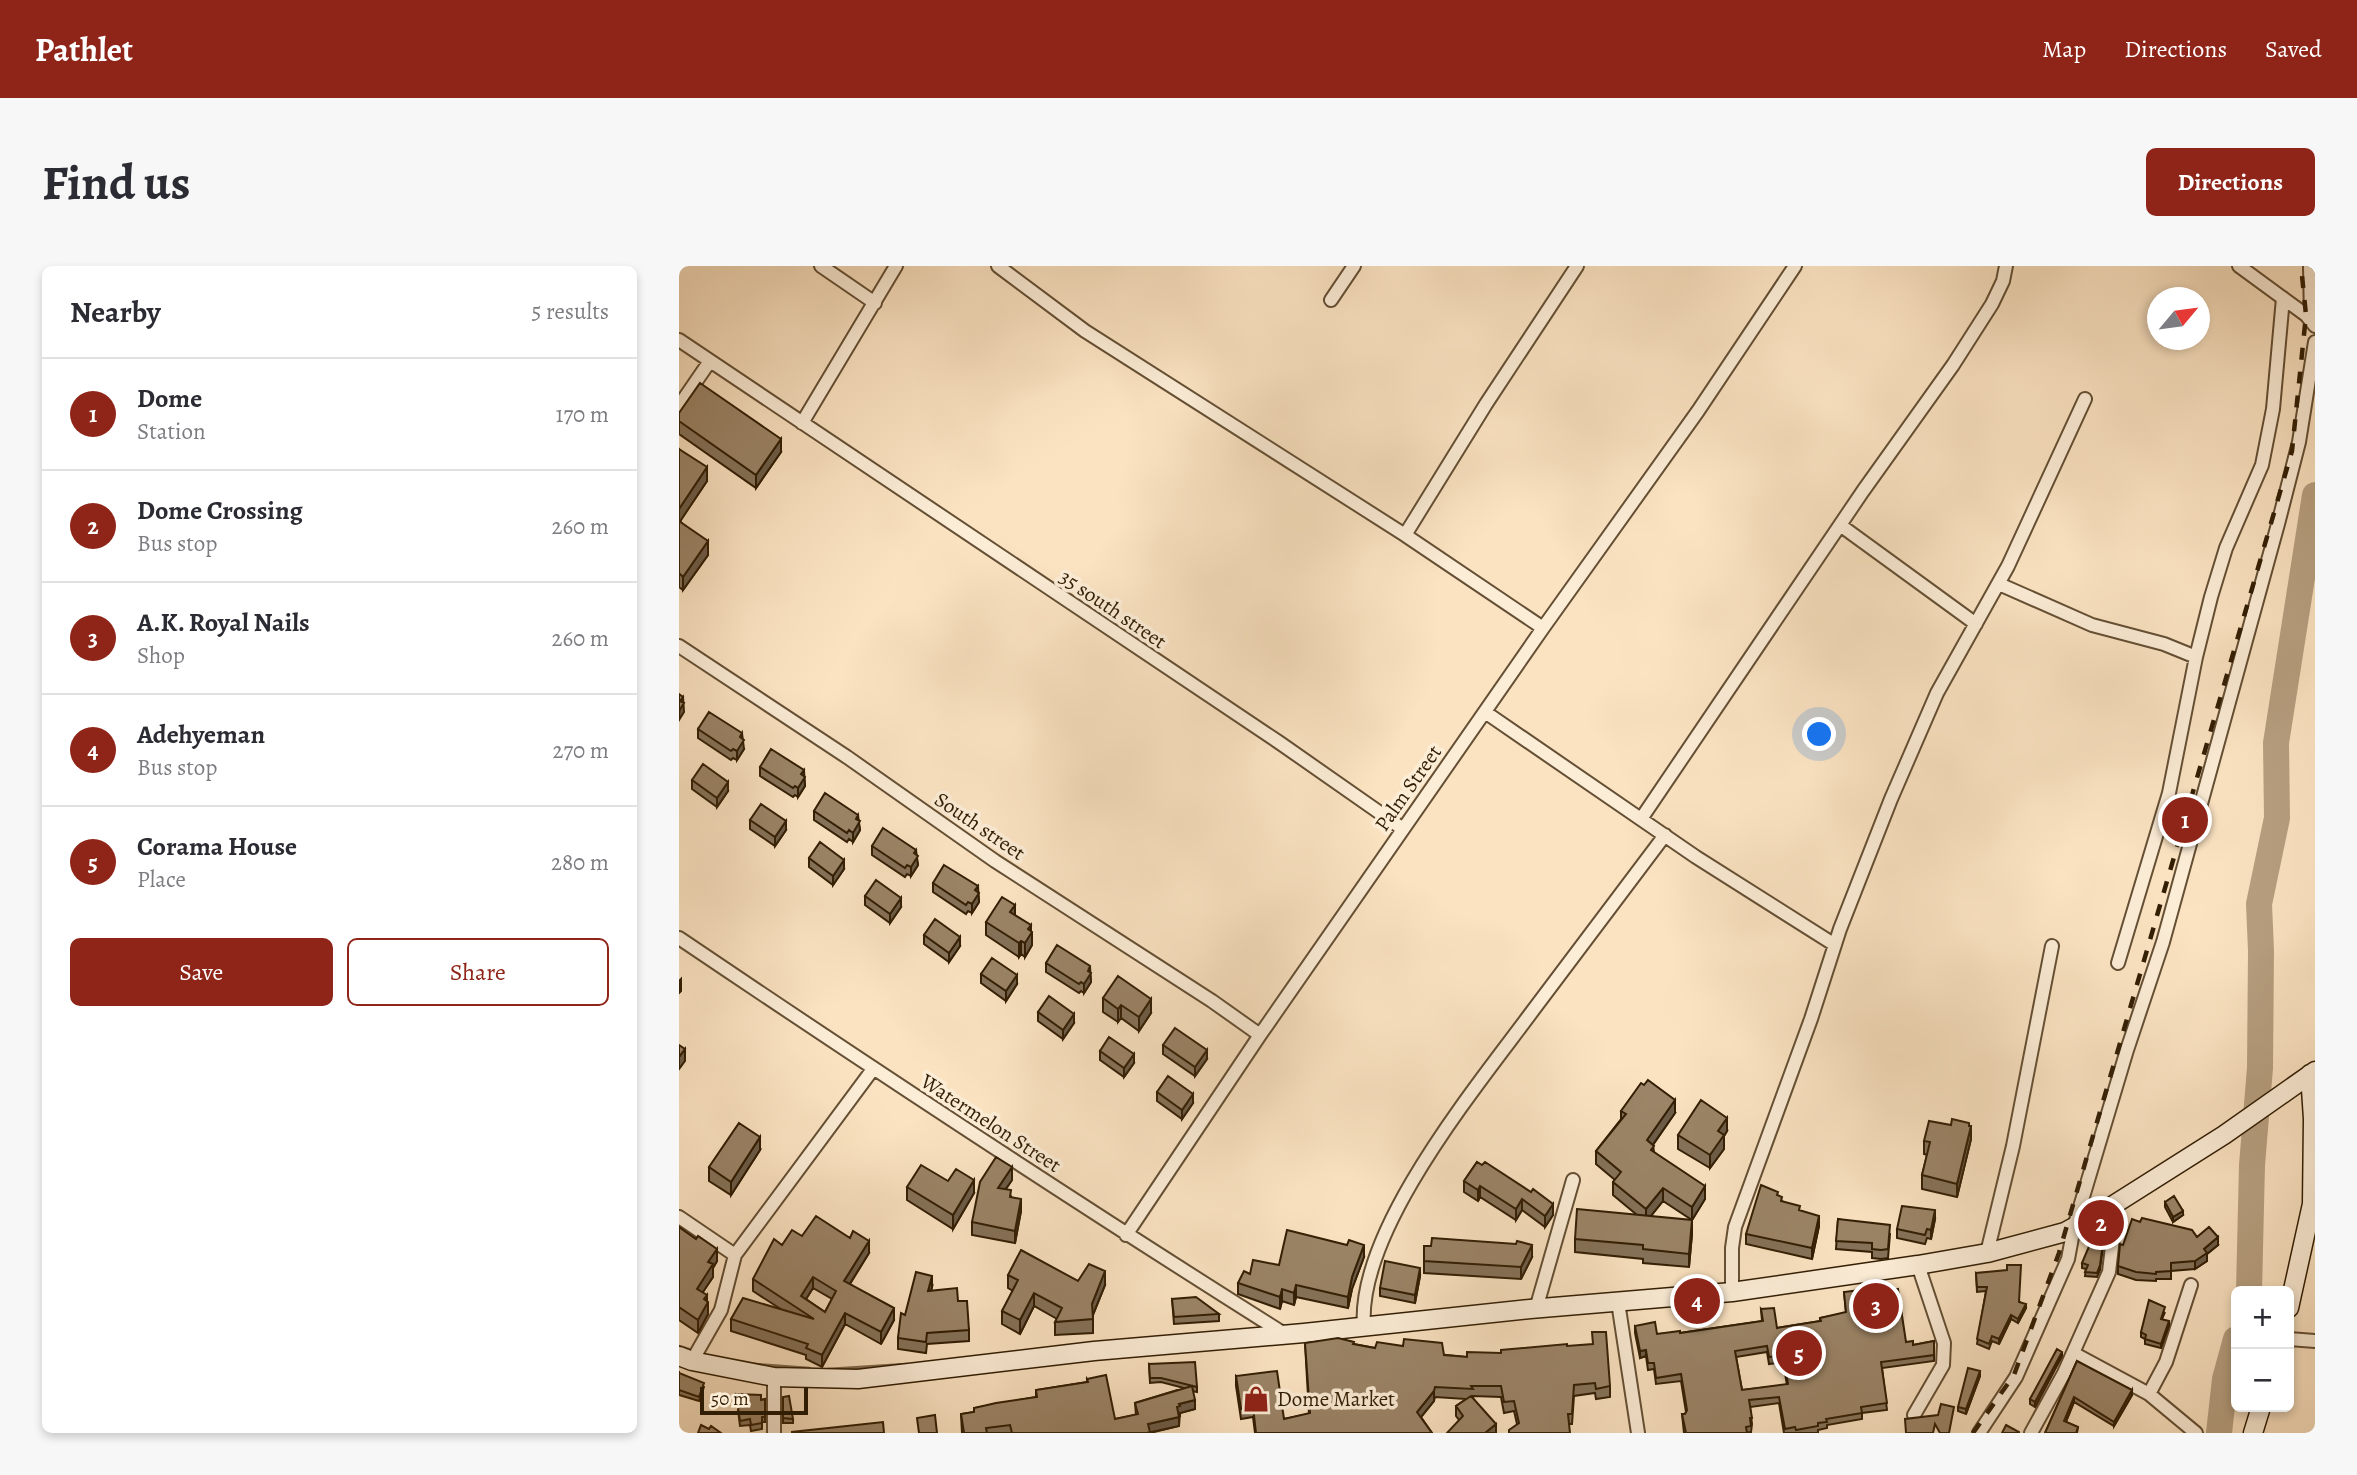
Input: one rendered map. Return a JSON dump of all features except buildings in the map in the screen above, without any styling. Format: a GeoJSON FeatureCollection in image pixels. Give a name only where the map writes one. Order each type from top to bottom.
{"type":"FeatureCollection","features":[{"type":"Feature","properties":{"kind":"main road"},"geometry":{"type":"LineString","coordinates":[[686,1359],[774,1377],[858,1379],[1094,1351],[1732,1292],[1987,1253],[2065,1232],[2107,1209],[2224,1135],[2313,1072]]}},
{"type":"Feature","properties":{"kind":"main road"},"geometry":{"type":"LineString","coordinates":[[2294,1286],[2312,1204],[2313,1072]]}},
{"type":"Feature","properties":{"kind":"main road"},"geometry":{"type":"LineString","coordinates":[[2253,1433],[2259,1412]]}},
{"type":"Feature","properties":{"kind":"street"},"geometry":{"type":"LineString","coordinates":[[821,266],[875,303]]}},
{"type":"Feature","properties":{"kind":"street"},"geometry":{"type":"LineString","coordinates":[[801,423],[896,266]]}},
{"type":"Feature","properties":{"kind":"street"},"geometry":{"type":"LineString","coordinates":[[998,266],[1085,331],[1405,535],[1543,628]]}},
{"type":"Feature","properties":{"kind":"street"},"geometry":{"type":"LineString","coordinates":[[1331,300],[1354,266]]}},
{"type":"Feature","properties":{"kind":"street"},"geometry":{"type":"LineString","coordinates":[[1405,535],[1486,404],[1577,266]]}},
{"type":"Feature","properties":{"kind":"street","name":"Palm Street"},"geometry":{"type":"LineString","coordinates":[[1126,1235],[1260,1035],[1543,628],[1698,411],[1795,266]]}},
{"type":"Feature","properties":{"kind":"street"},"geometry":{"type":"LineString","coordinates":[[1641,819],[1840,525],[1953,365],[2003,281],[2006,266]]}},
{"type":"Feature","properties":{"kind":"street"},"geometry":{"type":"LineString","coordinates":[[2239,266],[2313,323]]}},
{"type":"Feature","properties":{"kind":"street"},"geometry":{"type":"LineString","coordinates":[[2310,266],[2313,323]]}},
{"type":"Feature","properties":{"kind":"street"},"geometry":{"type":"LineString","coordinates":[[2118,963],[2169,793],[2196,657],[2226,548],[2262,465],[2273,409],[2283,298]]}},
{"type":"Feature","properties":{"kind":"street","name":"35 south street"},"geometry":{"type":"LineString","coordinates":[[679,340],[1280,743],[1403,829]]}},
{"type":"Feature","properties":{"kind":"street"},"geometry":{"type":"LineString","coordinates":[[1979,1433],[2016,1377],[2068,1259],[2074,1227],[2163,942],[2278,524],[2299,442],[2315,342]]}},
{"type":"Feature","properties":{"kind":"street"},"geometry":{"type":"LineString","coordinates":[[679,405],[710,361]]}},
{"type":"Feature","properties":{"kind":"street"},"geometry":{"type":"LineString","coordinates":[[1732,1292],[1735,1227],[1761,1161],[1835,946],[1892,799],[1937,693],[1999,583],[2085,399]]}},
{"type":"Feature","properties":{"kind":"street"},"geometry":{"type":"LineString","coordinates":[[1840,525],[1976,624]]}},
{"type":"Feature","properties":{"kind":"street"},"geometry":{"type":"LineString","coordinates":[[1999,583],[2092,625],[2164,644],[2196,657]]}},
{"type":"Feature","properties":{"kind":"street","name":"South street"},"geometry":{"type":"LineString","coordinates":[[679,646],[847,757],[995,861],[1260,1035]]}},
{"type":"Feature","properties":{"kind":"street"},"geometry":{"type":"LineString","coordinates":[[1485,712],[1641,819],[1835,946]]}},
{"type":"Feature","properties":{"kind":"street"},"geometry":{"type":"LineString","coordinates":[[1364,1327],[1362,1310],[1366,1288],[1380,1243],[1413,1178],[1509,1043],[1665,835]]}},
{"type":"Feature","properties":{"kind":"street","name":"Watermelon Street"},"geometry":{"type":"LineString","coordinates":[[679,938],[1126,1235],[1286,1335]]}},
{"type":"Feature","properties":{"kind":"street"},"geometry":{"type":"LineString","coordinates":[[1987,1253],[2013,1146],[2052,946]]}},
{"type":"Feature","properties":{"kind":"street"},"geometry":{"type":"LineString","coordinates":[[686,1359],[721,1310],[735,1255],[873,1069]]}},
{"type":"Feature","properties":{"kind":"street"},"geometry":{"type":"LineString","coordinates":[[1536,1309],[1573,1180]]}},
{"type":"Feature","properties":{"kind":"street"},"geometry":{"type":"LineString","coordinates":[[2031,1433],[2064,1373],[2109,1272],[2113,1238],[2107,1209]]}},
{"type":"Feature","properties":{"kind":"street"},"geometry":{"type":"LineString","coordinates":[[679,1217],[735,1255]]}},
{"type":"Feature","properties":{"kind":"street"},"geometry":{"type":"LineString","coordinates":[[1914,1415],[1943,1364],[1944,1343],[1918,1265]]}},
{"type":"Feature","properties":{"kind":"street"},"geometry":{"type":"LineString","coordinates":[[2148,1394],[2167,1362],[2191,1285]]}},
{"type":"Feature","properties":{"kind":"street"},"geometry":{"type":"LineString","coordinates":[[1618,1302],[1638,1433]]}},
{"type":"Feature","properties":{"kind":"street"},"geometry":{"type":"LineString","coordinates":[[2294,1339],[2315,1341]]}},
{"type":"Feature","properties":{"kind":"street"},"geometry":{"type":"LineString","coordinates":[[2073,1353],[2148,1394],[2196,1433]]}},
{"type":"Feature","properties":{"kind":"street"},"geometry":{"type":"LineString","coordinates":[[773,1433],[774,1377]]}},
{"type":"Feature","properties":{"kind":"waterway"},"geometry":{"type":"LineString","coordinates":[[2249,1286],[2252,1165],[2260,1068],[2259,904],[2277,818],[2276,743],[2315,495]]}},
{"type":"Feature","properties":{"kind":"waterway"},"geometry":{"type":"LineString","coordinates":[[679,1347],[695,1352]]}},
{"type":"Feature","properties":{"kind":"waterway"},"geometry":{"type":"LineString","coordinates":[[2219,1433],[2225,1379],[2233,1349]]}},
{"type":"Feature","properties":{"kind":"waterway"},"geometry":{"type":"LineString","coordinates":[[755,1365],[809,1369]]}},
{"type":"Feature","properties":{"kind":"waterway"},"geometry":{"type":"LineString","coordinates":[[828,1370],[906,1365]]}},
{"type":"Feature","properties":{"kind":"railway"},"geometry":{"type":"LineString","coordinates":[[1973,1433],[2014,1375],[2059,1253],[2292,451],[2306,315],[2301,266]]}},
{"type":"Feature","properties":{"kind":"place","name":"Dome"},"geometry":{"type":"Point","coordinates":[2185,820]}},
{"type":"Feature","properties":{"kind":"place","name":"Dome Crossing"},"geometry":{"type":"Point","coordinates":[2101,1223]}},
{"type":"Feature","properties":{"kind":"place","name":"Adehyeman"},"geometry":{"type":"Point","coordinates":[1697,1301]}},
{"type":"Feature","properties":{"kind":"place","name":"A.K. Royal Nails"},"geometry":{"type":"Point","coordinates":[1876,1306]}},
{"type":"Feature","properties":{"kind":"place","name":"Corama House"},"geometry":{"type":"Point","coordinates":[1799,1353]}},
{"type":"Feature","properties":{"kind":"place","name":"Dome Market"},"geometry":{"type":"Point","coordinates":[1256,1399]}}]}
